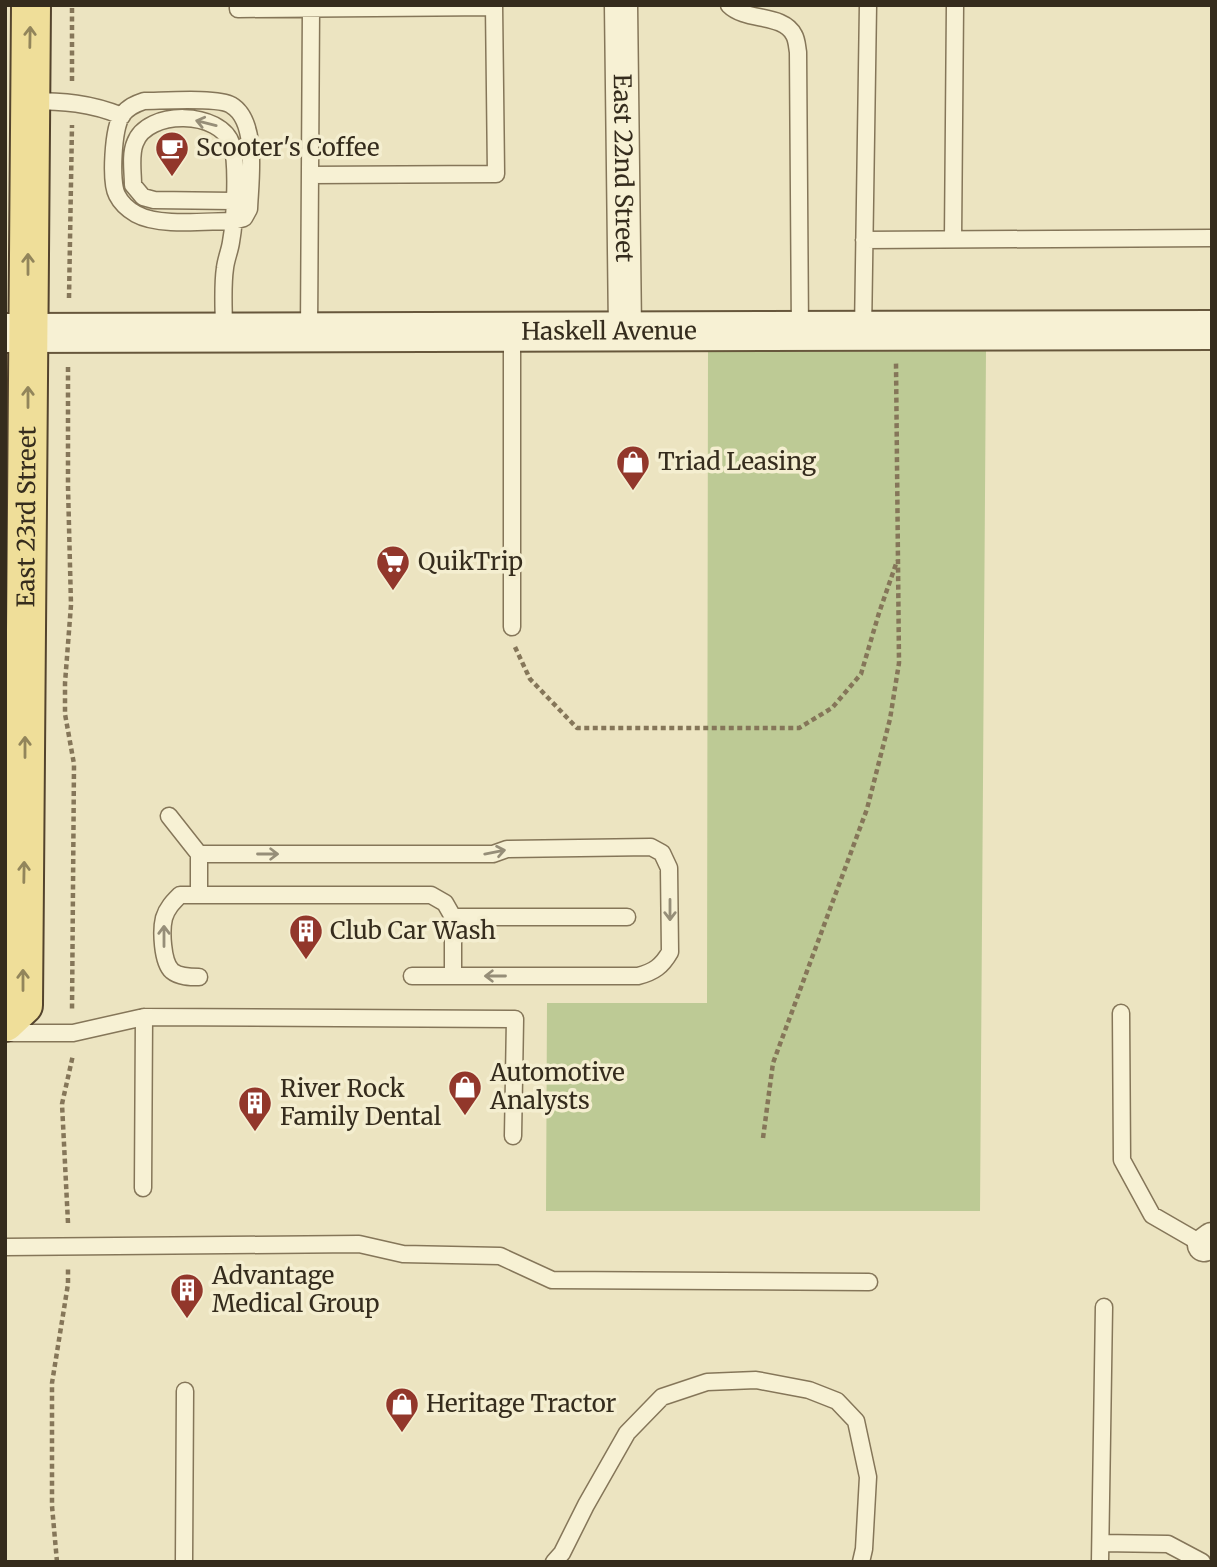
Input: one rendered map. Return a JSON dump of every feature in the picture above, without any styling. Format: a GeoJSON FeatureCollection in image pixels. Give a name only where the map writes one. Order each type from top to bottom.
{"type":"FeatureCollection","features":[{"type":"Feature","properties":{"kind":"main road","name":"East 23rd Street"},"geometry":{"type":"LineString","coordinates":[[5,1022],[23,1005],[14,923],[17,333],[30,101],[30,5]]}},
{"type":"Feature","properties":{"kind":"main road","name":"Haskell Avenue"},"geometry":{"type":"LineString","coordinates":[[17,333],[1212,330]]}},
{"type":"Feature","properties":{"kind":"street","name":"East 22nd Street"},"geometry":{"type":"LineString","coordinates":[[621,5],[625,330]]}},
{"type":"Feature","properties":{"kind":"lane"},"geometry":{"type":"LineString","coordinates":[[238,5],[238,9],[495,6],[496,174],[310,175]]}},
{"type":"Feature","properties":{"kind":"lane"},"geometry":{"type":"LineString","coordinates":[[729,5],[737,13],[782,23],[794,33],[799,52],[800,332]]}},
{"type":"Feature","properties":{"kind":"lane"},"geometry":{"type":"LineString","coordinates":[[868,5],[864,240],[879,331]]}},
{"type":"Feature","properties":{"kind":"lane"},"geometry":{"type":"LineString","coordinates":[[953,239],[955,5]]}},
{"type":"Feature","properties":{"kind":"lane"},"geometry":{"type":"LineString","coordinates":[[309,331],[311,9]]}},
{"type":"Feature","properties":{"kind":"lane"},"geometry":{"type":"LineString","coordinates":[[30,101],[72,101],[106,109],[122,116]]}},
{"type":"Feature","properties":{"kind":"lane"},"geometry":{"type":"LineString","coordinates":[[144,101],[216,101],[230,104],[241,113],[250,143],[249,209],[244,218],[233,222],[152,221],[139,216],[123,204],[114,186],[116,129],[131,106],[144,101]]}},
{"type":"Feature","properties":{"kind":"lane"},"geometry":{"type":"LineString","coordinates":[[224,332],[225,268],[233,222],[234,154],[225,132],[215,124],[203,120],[162,120],[150,124],[141,132],[135,143],[133,185],[143,197],[153,200],[233,201]]}},
{"type":"Feature","properties":{"kind":"lane"},"geometry":{"type":"LineString","coordinates":[[864,240],[1212,238]]}},
{"type":"Feature","properties":{"kind":"lane"},"geometry":{"type":"LineString","coordinates":[[512,331],[512,627]]}},
{"type":"Feature","properties":{"kind":"lane"},"geometry":{"type":"LineString","coordinates":[[169,816],[199,854],[199,895]]}},
{"type":"Feature","properties":{"kind":"lane"},"geometry":{"type":"LineString","coordinates":[[199,854],[493,854],[507,849],[651,847],[662,853],[669,868],[670,952],[663,964],[652,972],[639,976],[412,976]]}},
{"type":"Feature","properties":{"kind":"lane"},"geometry":{"type":"LineString","coordinates":[[199,977],[186,977],[173,972],[164,958],[164,918],[170,904],[180,895],[431,895],[445,903],[453,918],[453,976]]}},
{"type":"Feature","properties":{"kind":"lane"},"geometry":{"type":"LineString","coordinates":[[453,918],[627,917]]}},
{"type":"Feature","properties":{"kind":"lane"},"geometry":{"type":"LineString","coordinates":[[1121,1013],[1122,1160],[1152,1215],[1208,1242]]}},
{"type":"Feature","properties":{"kind":"lane"},"geometry":{"type":"LineString","coordinates":[[143,1188],[144,1017]]}},
{"type":"Feature","properties":{"kind":"lane"},"geometry":{"type":"LineString","coordinates":[[5,1033],[73,1033],[144,1017],[514,1019],[513,1136]]}},
{"type":"Feature","properties":{"kind":"lane"},"geometry":{"type":"LineString","coordinates":[[5,1247],[359,1244],[404,1254],[500,1256],[552,1280],[869,1282]]}},
{"type":"Feature","properties":{"kind":"lane"},"geometry":{"type":"LineString","coordinates":[[1100,1562],[1104,1307]]}},
{"type":"Feature","properties":{"kind":"lane"},"geometry":{"type":"LineString","coordinates":[[554,1562],[562,1553],[627,1433],[662,1397],[707,1382],[756,1380],[809,1390],[837,1401],[856,1421],[868,1476],[861,1562]]}},
{"type":"Feature","properties":{"kind":"lane"},"geometry":{"type":"LineString","coordinates":[[184,1562],[185,1391]]}},
{"type":"Feature","properties":{"kind":"lane"},"geometry":{"type":"LineString","coordinates":[[1101,1543],[1168,1544],[1202,1562]]}},
{"type":"Feature","properties":{"kind":"path"},"geometry":{"type":"LineString","coordinates":[[70,254],[72,5]]}},
{"type":"Feature","properties":{"kind":"path"},"geometry":{"type":"LineString","coordinates":[[763,1138],[773,1063],[867,809],[890,719],[899,663],[899,557],[879,331]]}},
{"type":"Feature","properties":{"kind":"path"},"geometry":{"type":"LineString","coordinates":[[57,1562],[52,1506],[52,1382],[68,1284],[62,1104],[73,1054],[74,764],[65,714],[71,605],[67,393]]}},
{"type":"Feature","properties":{"kind":"path"},"geometry":{"type":"LineString","coordinates":[[512,627],[515,652],[530,679],[577,727],[799,728],[832,708],[861,674],[899,557]]}},
{"type":"Feature","properties":{"kind":"green space"},"geometry":{"type":"Polygon","coordinates":[[[986,351],[980,1211],[546,1211],[547,1003],[707,1003],[708,352],[986,351]]]}},
{"type":"Feature","properties":{"kind":"place","name":"Scooter's Coffee"},"geometry":{"type":"Point","coordinates":[172,178]}},
{"type":"Feature","properties":{"kind":"place","name":"Triad Leasing"},"geometry":{"type":"Point","coordinates":[633,492]}},
{"type":"Feature","properties":{"kind":"place","name":"QuikTrip"},"geometry":{"type":"Point","coordinates":[393,592]}},
{"type":"Feature","properties":{"kind":"place","name":"Club Car Wash"},"geometry":{"type":"Point","coordinates":[306,961]}},
{"type":"Feature","properties":{"kind":"place","name":"Automotive Analysts"},"geometry":{"type":"Point","coordinates":[465,1117]}},
{"type":"Feature","properties":{"kind":"place","name":"River Rock Family Dental"},"geometry":{"type":"Point","coordinates":[255,1133]}},
{"type":"Feature","properties":{"kind":"place","name":"Advantage Medical Group"},"geometry":{"type":"Point","coordinates":[187,1320]}},
{"type":"Feature","properties":{"kind":"place","name":"Heritage Tractor"},"geometry":{"type":"Point","coordinates":[402,1434]}}]}
